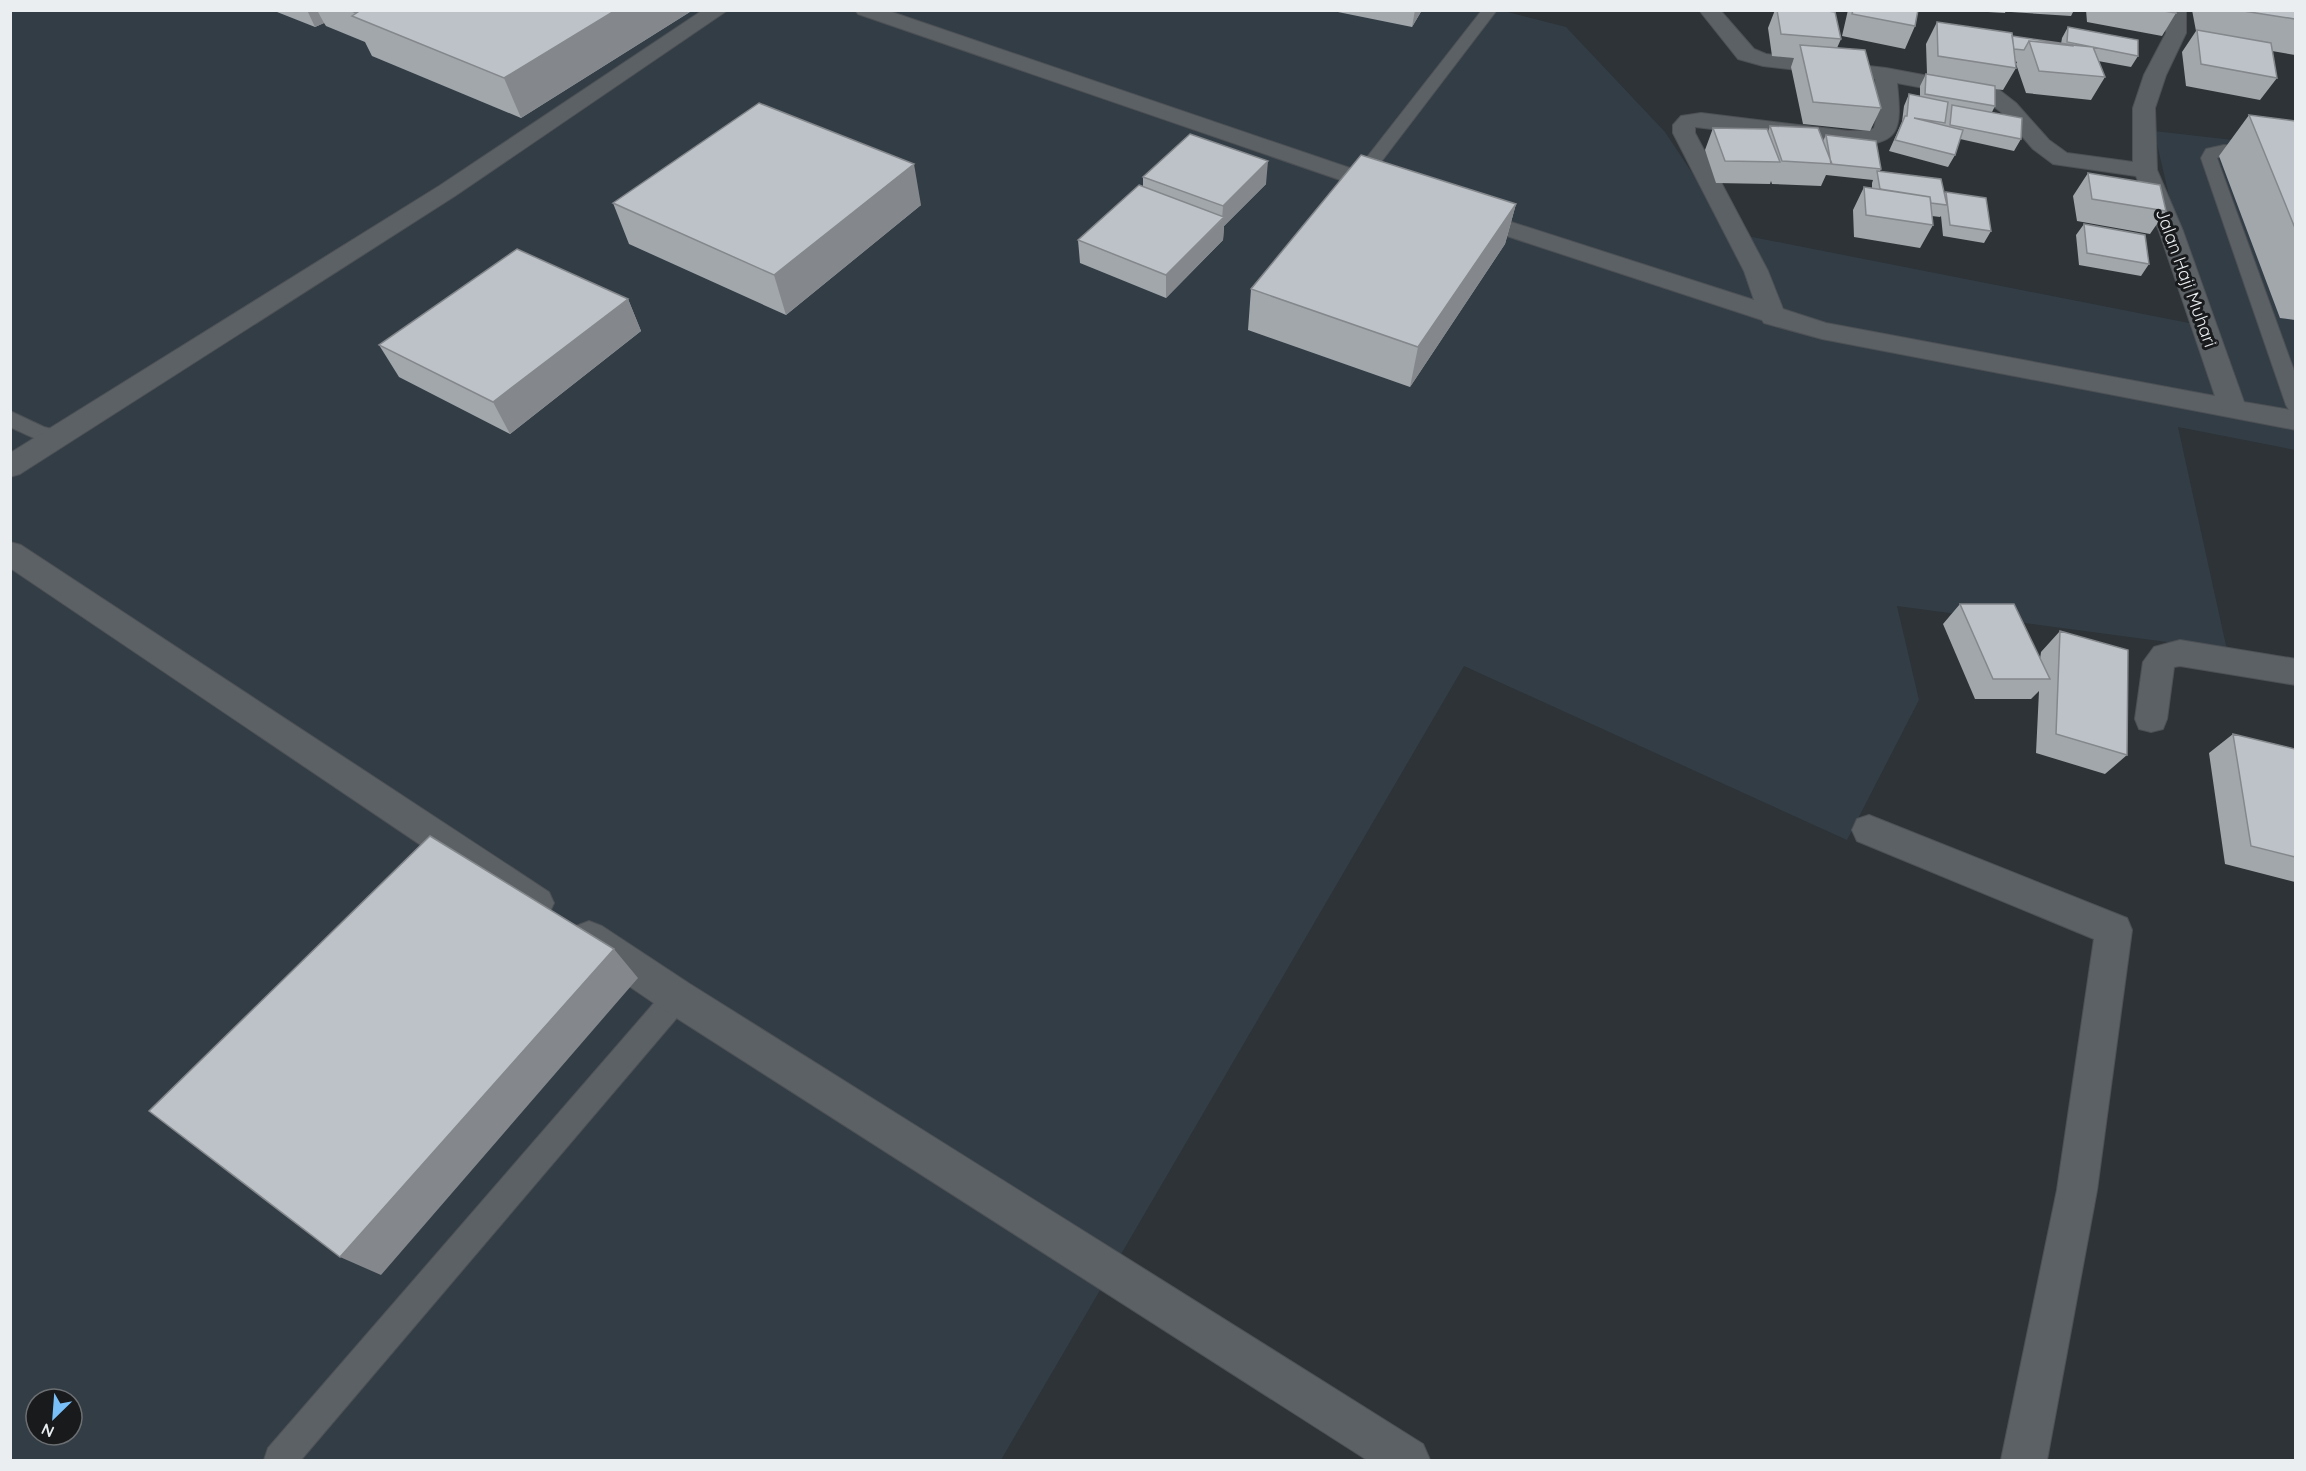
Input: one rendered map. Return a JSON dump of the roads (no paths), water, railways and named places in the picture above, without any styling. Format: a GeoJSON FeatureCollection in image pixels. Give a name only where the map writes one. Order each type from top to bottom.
{"type":"FeatureCollection","features":[{"type":"Feature","properties":{"kind":"street"},"geometry":{"type":"LineString","coordinates":[[10,467],[447,190],[718,10]]}},
{"type":"Feature","properties":{"kind":"street"},"geometry":{"type":"LineString","coordinates":[[865,10],[1404,194]]}},
{"type":"Feature","properties":{"kind":"street"},"geometry":{"type":"LineString","coordinates":[[1709,10],[1746,54],[1763,60],[1886,74],[1981,92],[2002,100],[2023,127],[2050,154],[2061,159],[2145,170]]}},
{"type":"Feature","properties":{"kind":"street","name":"Jalan Haji Muhari"},"geometry":{"type":"LineString","coordinates":[[2176,10],[2176,33],[2156,75],[2144,108],[2145,170],[2171,231],[2232,408]]}},
{"type":"Feature","properties":{"kind":"street"},"geometry":{"type":"LineString","coordinates":[[1773,317],[1756,271],[1684,133],[1684,125],[1689,121],[1701,120],[1848,138],[1870,138],[1882,134],[1888,125],[1886,74]]}},
{"type":"Feature","properties":{"kind":"street"},"geometry":{"type":"LineString","coordinates":[[1449,209],[1773,317],[1822,331],[2295,421]]}},
{"type":"Feature","properties":{"kind":"street"},"geometry":{"type":"LineString","coordinates":[[10,553],[677,997],[1407,1461]]}},
{"type":"Feature","properties":{"kind":"street"},"geometry":{"type":"LineString","coordinates":[[2151,719],[2159,662],[2165,656],[2180,653],[2295,672]]}},
{"type":"Feature","properties":{"kind":"street"},"geometry":{"type":"LineString","coordinates":[[1869,830],[2114,930],[2077,1190],[2024,1461]]}},
{"type":"Feature","properties":{"kind":"lane"},"geometry":{"type":"LineString","coordinates":[[1359,179],[1490,10]]}},
{"type":"Feature","properties":{"kind":"lane"},"geometry":{"type":"LineString","coordinates":[[2295,156],[2224,150],[2212,153],[2209,158],[2295,405]]}},
{"type":"Feature","properties":{"kind":"lane"},"geometry":{"type":"LineString","coordinates":[[10,418],[38,432],[57,437]]}},
{"type":"Feature","properties":{"kind":"lane"},"geometry":{"type":"LineString","coordinates":[[280,1461],[677,997]]}}]}
